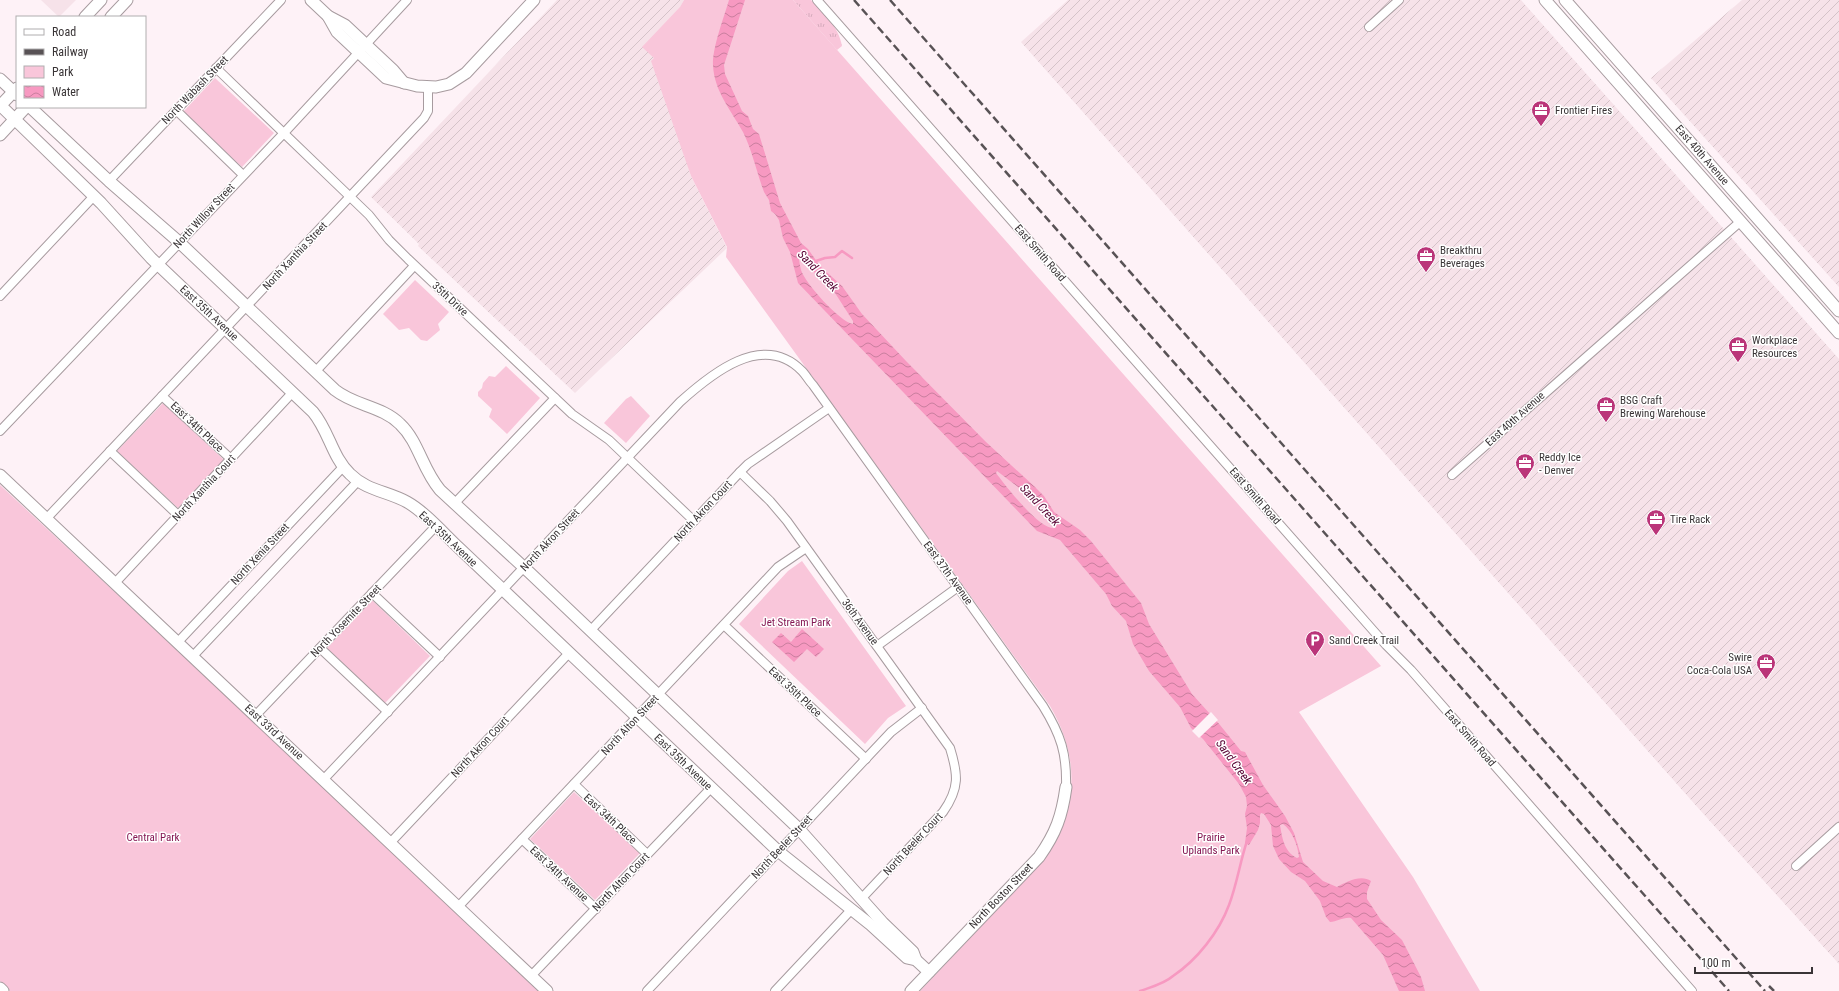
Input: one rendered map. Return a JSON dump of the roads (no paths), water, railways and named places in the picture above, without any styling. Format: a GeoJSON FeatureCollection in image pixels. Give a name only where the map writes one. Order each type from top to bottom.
{"type":"FeatureCollection","features":[{"type":"Feature","properties":{"kind":"street"},"geometry":{"type":"LineString","coordinates":[[86,16],[101,0]]}},
{"type":"Feature","properties":{"kind":"street"},"geometry":{"type":"LineString","coordinates":[[112,16],[127,0]]}},
{"type":"Feature","properties":{"kind":"street","name":"North Wabash Street"},"geometry":{"type":"LineString","coordinates":[[109,181],[280,0]]}},
{"type":"Feature","properties":{"kind":"street"},"geometry":{"type":"LineString","coordinates":[[311,0],[328,16],[337,32],[362,49],[386,78],[428,88],[449,84],[463,76],[531,1]]}},
{"type":"Feature","properties":{"kind":"street","name":"North Willow Street"},"geometry":{"type":"LineString","coordinates":[[0,431],[284,133],[407,0]]}},
{"type":"Feature","properties":{"kind":"street","name":"East Smith Road"},"geometry":{"type":"LineString","coordinates":[[817,0],[1386,645],[1428,690],[1692,991]]}},
{"type":"Feature","properties":{"kind":"street"},"geometry":{"type":"LineString","coordinates":[[1369,27],[1399,0]]}},
{"type":"Feature","properties":{"kind":"street","name":"East 40th Avenue"},"geometry":{"type":"LineString","coordinates":[[1545,0],[1839,332]]}},
{"type":"Feature","properties":{"kind":"street","name":"East 40th Avenue"},"geometry":{"type":"LineString","coordinates":[[1565,0],[1837,309]]}},
{"type":"Feature","properties":{"kind":"street","name":"35th Drive"},"geometry":{"type":"LineString","coordinates":[[216,68],[376,222],[395,248],[579,421],[602,434],[694,521]]}},
{"type":"Feature","properties":{"kind":"street"},"geometry":{"type":"LineString","coordinates":[[0,79],[16,91],[0,106]]}},
{"type":"Feature","properties":{"kind":"street","name":"North Xanthia Street"},"geometry":{"type":"LineString","coordinates":[[47,518],[424,118],[428,111],[428,88]]}},
{"type":"Feature","properties":{"kind":"street"},"geometry":{"type":"LineString","coordinates":[[1635,101],[1646,92]]}},
{"type":"Feature","properties":{"kind":"street","name":"East 35th Avenue"},"geometry":{"type":"LineString","coordinates":[[0,106],[94,196],[158,265],[319,419],[334,452],[343,467],[358,481],[373,490],[409,503],[436,526],[778,851],[907,958],[916,960]]}},
{"type":"Feature","properties":{"kind":"street"},"geometry":{"type":"LineString","coordinates":[[0,135],[25,108]]}},
{"type":"Feature","properties":{"kind":"street","name":"East 35th Avenue"},"geometry":{"type":"LineString","coordinates":[[31,108],[109,181],[179,242],[341,395],[353,402],[382,411],[401,425],[415,443],[425,469],[433,482],[454,504],[524,567],[799,829],[883,923],[913,952],[916,960],[929,972]]}},
{"type":"Feature","properties":{"kind":"street"},"geometry":{"type":"LineString","coordinates":[[176,110],[243,175]]}},
{"type":"Feature","properties":{"kind":"street"},"geometry":{"type":"LineString","coordinates":[[0,296],[94,196]]}},
{"type":"Feature","properties":{"kind":"street"},"geometry":{"type":"LineString","coordinates":[[1741,221],[1747,220],[1782,246]]}},
{"type":"Feature","properties":{"kind":"street","name":"East 40th Avenue"},"geometry":{"type":"LineString","coordinates":[[1452,475],[1741,221]]}},
{"type":"Feature","properties":{"kind":"street"},"geometry":{"type":"LineString","coordinates":[[315,372],[414,266]]}},
{"type":"Feature","properties":{"kind":"street"},"geometry":{"type":"LineString","coordinates":[[1824,316],[1837,309]]}},
{"type":"Feature","properties":{"kind":"street","name":"North Akron Street"},"geometry":{"type":"LineString","coordinates":[[324,779],[627,457],[697,386],[738,360],[753,355],[767,355],[781,358],[801,370]]}},
{"type":"Feature","properties":{"kind":"street","name":"East 37th Avenue"},"geometry":{"type":"LineString","coordinates":[[801,370],[958,587],[1055,726],[1063,746],[1067,766],[1066,787]]}},
{"type":"Feature","properties":{"kind":"street","name":"North Xanthia Court"},"geometry":{"type":"LineString","coordinates":[[115,583],[292,393]]}},
{"type":"Feature","properties":{"kind":"street","name":"East 34th Place"},"geometry":{"type":"LineString","coordinates":[[162,396],[231,459]]}},
{"type":"Feature","properties":{"kind":"street"},"geometry":{"type":"LineString","coordinates":[[454,504],[555,398]]}},
{"type":"Feature","properties":{"kind":"street","name":"North Akron Court"},"geometry":{"type":"LineString","coordinates":[[590,630],[748,464],[829,408]]}},
{"type":"Feature","properties":{"kind":"street"},"geometry":{"type":"LineString","coordinates":[[110,451],[178,515]]}},
{"type":"Feature","properties":{"kind":"street","name":"North Xenia Street"},"geometry":{"type":"LineString","coordinates":[[178,642],[343,467]]}},
{"type":"Feature","properties":{"kind":"street","name":"36th Avenue"},"geometry":{"type":"LineString","coordinates":[[740,472],[776,508],[950,748],[956,768],[956,785]]}},
{"type":"Feature","properties":{"kind":"street","name":"East 33rd Avenue"},"geometry":{"type":"LineString","coordinates":[[0,475],[391,842],[547,991]]}},
{"type":"Feature","properties":{"kind":"street","name":"North Xenia Street"},"geometry":{"type":"LineString","coordinates":[[193,656],[358,481]]}},
{"type":"Feature","properties":{"kind":"street","name":"North Yosemite Street"},"geometry":{"type":"LineString","coordinates":[[256,716],[436,526]]}},
{"type":"Feature","properties":{"kind":"street","name":"North Alton Street"},"geometry":{"type":"LineString","coordinates":[[458,907],[778,567],[806,548]]}},
{"type":"Feature","properties":{"kind":"street"},"geometry":{"type":"LineString","coordinates":[[877,646],[958,587]]}},
{"type":"Feature","properties":{"kind":"street"},"geometry":{"type":"LineString","coordinates":[[372,593],[440,657]]}},
{"type":"Feature","properties":{"kind":"street","name":"East 35th Place"},"geometry":{"type":"LineString","coordinates":[[724,625],[866,759]]}},
{"type":"Feature","properties":{"kind":"street"},"geometry":{"type":"LineString","coordinates":[[320,648],[388,712]]}},
{"type":"Feature","properties":{"kind":"street","name":"North Akron Court"},"geometry":{"type":"LineString","coordinates":[[391,842],[569,653]]}},
{"type":"Feature","properties":{"kind":"street","name":"North Beeler Street"},"geometry":{"type":"LineString","coordinates":[[647,991],[891,732],[922,708]]}},
{"type":"Feature","properties":{"kind":"street","name":"East 34th Place"},"geometry":{"type":"LineString","coordinates":[[574,784],[647,854]]}},
{"type":"Feature","properties":{"kind":"street","name":"North Beeler Court"},"geometry":{"type":"LineString","coordinates":[[862,898],[943,812],[952,800],[956,785]]}},
{"type":"Feature","properties":{"kind":"street","name":"North Boston Street"},"geometry":{"type":"LineString","coordinates":[[912,991],[1039,857],[1051,839],[1059,823],[1064,808],[1066,787]]}},
{"type":"Feature","properties":{"kind":"street","name":"North Alton Court"},"geometry":{"type":"LineString","coordinates":[[531,976],[711,788]]}},
{"type":"Feature","properties":{"kind":"street"},"geometry":{"type":"LineString","coordinates":[[1796,866],[1839,827]]}},
{"type":"Feature","properties":{"kind":"street","name":"East 34th Avenue"},"geometry":{"type":"LineString","coordinates":[[522,839],[596,909]]}},
{"type":"Feature","properties":{"kind":"street"},"geometry":{"type":"LineString","coordinates":[[775,991],[851,910]]}},
{"type":"Feature","properties":{"kind":"street"},"geometry":{"type":"LineString","coordinates":[[0,988],[3,991]]}},
{"type":"Feature","properties":{"kind":"water","name":"Sand Creek"},"geometry":{"type":"Polygon","coordinates":[[[729,0],[745,0],[724,65],[725,74],[742,111],[748,116],[753,129],[759,134],[780,203],[801,243],[808,249],[820,266],[842,286],[862,314],[906,361],[986,442],[1044,496],[1054,512],[1080,530],[1091,541],[1141,603],[1149,624],[1192,694],[1241,751],[1245,752],[1263,785],[1285,816],[1294,833],[1303,862],[1323,881],[1337,887],[1349,881],[1363,878],[1371,881],[1367,892],[1367,899],[1381,920],[1402,940],[1421,977],[1425,991],[1399,991],[1383,955],[1351,918],[1330,922],[1326,917],[1320,901],[1305,881],[1291,872],[1279,859],[1273,846],[1271,825],[1264,814],[1261,813],[1260,815],[1258,830],[1249,845],[1245,843],[1247,828],[1245,814],[1247,806],[1246,797],[1239,784],[1203,739],[1191,728],[1180,707],[1149,671],[1133,644],[1126,621],[1112,606],[1106,594],[1060,540],[1037,531],[798,283],[790,252],[783,238],[779,220],[771,211],[769,200],[764,192],[746,139],[716,83],[713,65],[714,50],[729,0]],[[799,257],[801,270],[809,284],[840,317],[853,324],[853,321],[835,293],[799,257]],[[997,471],[996,473],[1032,515],[1049,527],[1055,528],[1055,525],[1027,494],[997,471]],[[1283,824],[1280,825],[1286,848],[1297,858],[1299,857],[1296,843],[1292,834],[1283,824]]]}},
{"type":"Feature","properties":{"kind":"water"},"geometry":{"type":"Polygon","coordinates":[[[802,629],[824,649],[816,657],[807,649],[794,662],[772,642],[781,633],[791,642],[802,629]]]}},
{"type":"Feature","properties":{"kind":"waterway","name":"Sand Creek"},"geometry":{"type":"LineString","coordinates":[[813,262],[825,258],[835,257],[842,251],[852,258]]}},
{"type":"Feature","properties":{"kind":"waterway"},"geometry":{"type":"LineString","coordinates":[[1140,991],[1169,979],[1199,954],[1206,945],[1225,915],[1229,905],[1247,841]]}},
{"type":"Feature","properties":{"kind":"railway"},"geometry":{"type":"LineString","coordinates":[[854,0],[1729,991]]}},
{"type":"Feature","properties":{"kind":"railway"},"geometry":{"type":"LineString","coordinates":[[890,0],[1765,991]]}},
{"type":"Feature","properties":{"kind":"railway"},"geometry":{"type":"LineString","coordinates":[[1769,986],[1774,991]]}},
{"type":"Feature","properties":{"kind":"place","name":"Frontier Fires"},"geometry":{"type":"Point","coordinates":[1541,127]}},
{"type":"Feature","properties":{"kind":"place","name":"Breakthru Beverages"},"geometry":{"type":"Point","coordinates":[1426,273]}},
{"type":"Feature","properties":{"kind":"place","name":"Workplace Resources"},"geometry":{"type":"Point","coordinates":[1738,363]}},
{"type":"Feature","properties":{"kind":"place","name":"BSG Craft Brewing Warehouse"},"geometry":{"type":"Point","coordinates":[1606,423]}},
{"type":"Feature","properties":{"kind":"place","name":"Reddy Ice - Denver"},"geometry":{"type":"Point","coordinates":[1525,480]}},
{"type":"Feature","properties":{"kind":"place","name":"Tire Rack"},"geometry":{"type":"Point","coordinates":[1656,536]}},
{"type":"Feature","properties":{"kind":"place","name":"Sand Creek Trail"},"geometry":{"type":"Point","coordinates":[1315,657]}},
{"type":"Feature","properties":{"kind":"place","name":"Swire Coca-Cola USA"},"geometry":{"type":"Point","coordinates":[1766,680]}},
{"type":"Feature","properties":{"kind":"park label","name":"Jet Stream Park"},"geometry":{"type":"Point","coordinates":[796,622]}},
{"type":"Feature","properties":{"kind":"park label","name":"Central Park"},"geometry":{"type":"Point","coordinates":[153,837]}},
{"type":"Feature","properties":{"kind":"park label","name":"Prairie Uplands Park"},"geometry":{"type":"Point","coordinates":[1211,843]}}]}
